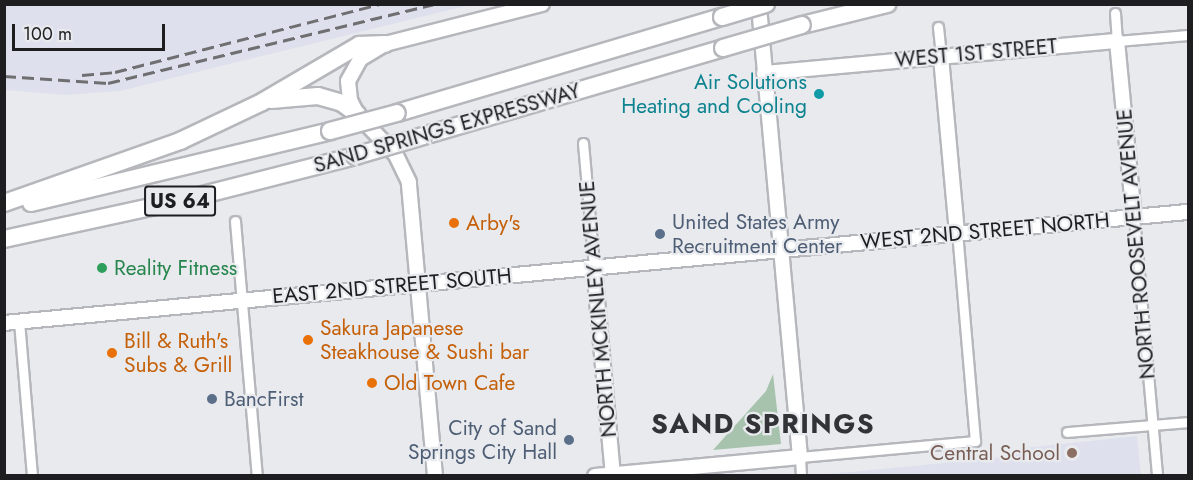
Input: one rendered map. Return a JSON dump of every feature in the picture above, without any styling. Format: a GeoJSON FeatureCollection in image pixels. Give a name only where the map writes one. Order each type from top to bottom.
{"type":"FeatureCollection","features":[{"type":"Feature","properties":{"kind":"highway","name":"SAND SPRINGS EXPRESSWAY"},"geometry":{"type":"LineString","coordinates":[[4,208],[330,131],[766,4]]}},
{"type":"Feature","properties":{"kind":"highway","name":"SAND SPRINGS EXPRESSWAY"},"geometry":{"type":"LineString","coordinates":[[4,239],[179,201],[355,156],[723,48],[886,4]]}},
{"type":"Feature","properties":{"kind":"highway"},"geometry":{"type":"LineString","coordinates":[[4,203],[180,141],[262,102],[359,45],[385,44]]}},
{"type":"Feature","properties":{"kind":"highway"},"geometry":{"type":"LineString","coordinates":[[262,102],[318,96],[342,103],[357,114]]}},
{"type":"Feature","properties":{"kind":"street"},"geometry":{"type":"LineString","coordinates":[[435,476],[409,182],[396,155],[357,114],[348,90],[351,71],[366,54],[385,44],[542,4]]}},
{"type":"Feature","properties":{"kind":"street"},"geometry":{"type":"LineString","coordinates":[[759,4],[801,476]]}},
{"type":"Feature","properties":{"kind":"street","name":"NORTH ROOSEVELT AVENUE"},"geometry":{"type":"LineString","coordinates":[[1115,13],[1157,476]]}},
{"type":"Feature","properties":{"kind":"street"},"geometry":{"type":"LineString","coordinates":[[595,476],[975,441],[938,27]]}},
{"type":"Feature","properties":{"kind":"street","name":"WEST 1ST STREET"},"geometry":{"type":"LineString","coordinates":[[764,73],[1188,35]]}},
{"type":"Feature","properties":{"kind":"street","name":"NORTH MCKINLEY AVENUE"},"geometry":{"type":"LineString","coordinates":[[583,143],[613,475]]}},
{"type":"Feature","properties":{"kind":"street","name":"WEST 2ND STREET NORTH"},"geometry":{"type":"LineString","coordinates":[[781,250],[1188,212]]}},
{"type":"Feature","properties":{"kind":"street"},"geometry":{"type":"LineString","coordinates":[[235,221],[257,476]]}},
{"type":"Feature","properties":{"kind":"street","name":"EAST 2ND STREET SOUTH"},"geometry":{"type":"LineString","coordinates":[[4,323],[781,250]]}},
{"type":"Feature","properties":{"kind":"street"},"geometry":{"type":"LineString","coordinates":[[19,321],[32,476]]}},
{"type":"Feature","properties":{"kind":"street"},"geometry":{"type":"LineString","coordinates":[[1067,432],[1188,422]]}},
{"type":"Feature","properties":{"kind":"shaded area"},"geometry":{"type":"Polygon","coordinates":[[[5,4],[470,5],[120,91],[65,95],[5,90],[5,4]]]}},
{"type":"Feature","properties":{"kind":"shaded area","name":"Central School"},"geometry":{"type":"Polygon","coordinates":[[[1137,436],[1141,475],[819,475],[996,458],[1013,449],[1137,436]]]}},
{"type":"Feature","properties":{"kind":"green space"},"geometry":{"type":"Polygon","coordinates":[[[773,374],[781,444],[713,450],[766,391],[773,374]]]}},
{"type":"Feature","properties":{"kind":"railway"},"geometry":{"type":"LineString","coordinates":[[82,75],[115,72],[379,4]]}},
{"type":"Feature","properties":{"kind":"railway"},"geometry":{"type":"LineString","coordinates":[[4,76],[108,83],[434,4]]}},
{"type":"Feature","properties":{"kind":"place","name":"Air Solutions Heating and Cooling"},"geometry":{"type":"Point","coordinates":[819,94]}},
{"type":"Feature","properties":{"kind":"place","name":"Arby's"},"geometry":{"type":"Point","coordinates":[454,223]}},
{"type":"Feature","properties":{"kind":"place","name":"United States Army Recruitment Center"},"geometry":{"type":"Point","coordinates":[660,234]}},
{"type":"Feature","properties":{"kind":"place","name":"Reality Fitness"},"geometry":{"type":"Point","coordinates":[102,268]}},
{"type":"Feature","properties":{"kind":"place","name":"Sakura Japanese Steakhouse & Sushi bar"},"geometry":{"type":"Point","coordinates":[308,340]}},
{"type":"Feature","properties":{"kind":"place","name":"Bill & Ruth's Subs & Grill"},"geometry":{"type":"Point","coordinates":[112,353]}},
{"type":"Feature","properties":{"kind":"place","name":"Old Town Cafe"},"geometry":{"type":"Point","coordinates":[372,383]}},
{"type":"Feature","properties":{"kind":"place","name":"BancFirst"},"geometry":{"type":"Point","coordinates":[212,399]}},
{"type":"Feature","properties":{"kind":"place","name":"City of Sand Springs City Hall"},"geometry":{"type":"Point","coordinates":[569,440]}},
{"type":"Feature","properties":{"kind":"place","name":"Central School"},"geometry":{"type":"Point","coordinates":[1072,453]}},
{"type":"Feature","properties":{"kind":"district","name":"SAND SPRINGS"},"geometry":{"type":"Point","coordinates":[763,424]}}]}
